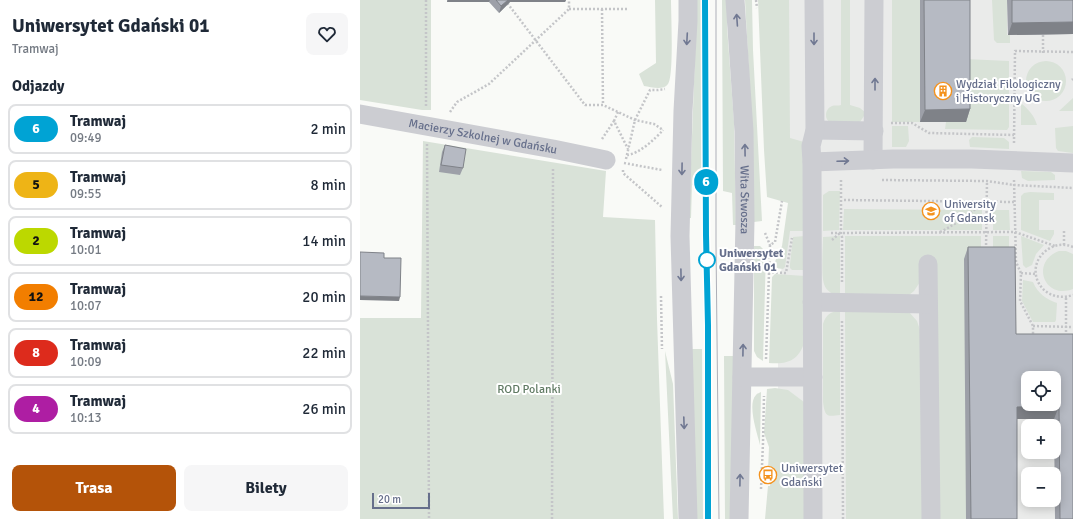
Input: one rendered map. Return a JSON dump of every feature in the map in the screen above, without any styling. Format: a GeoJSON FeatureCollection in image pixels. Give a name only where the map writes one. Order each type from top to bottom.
{"type":"FeatureCollection","features":[{"type":"Feature","properties":{"kind":"street"},"geometry":{"type":"LineString","coordinates":[[688,0],[683,111],[680,236],[688,519]]}},
{"type":"Feature","properties":{"kind":"street","name":"Wita Stwosza"},"geometry":{"type":"LineString","coordinates":[[735,0],[744,131],[745,220],[739,519]]}},
{"type":"Feature","properties":{"kind":"street"},"geometry":{"type":"LineString","coordinates":[[813,519],[811,146],[815,130],[814,0]]}},
{"type":"Feature","properties":{"kind":"street"},"geometry":{"type":"LineString","coordinates":[[873,160],[874,0]]}},
{"type":"Feature","properties":{"kind":"street","name":"Macierzy Szkolnej w Gdańsku"},"geometry":{"type":"LineString","coordinates":[[360,114],[606,160]]}},
{"type":"Feature","properties":{"kind":"street"},"geometry":{"type":"LineString","coordinates":[[815,130],[874,131]]}},
{"type":"Feature","properties":{"kind":"street"},"geometry":{"type":"LineString","coordinates":[[812,162],[972,159],[1073,163]]}},
{"type":"Feature","properties":{"kind":"street"},"geometry":{"type":"LineString","coordinates":[[928,264],[931,519]]}},
{"type":"Feature","properties":{"kind":"street"},"geometry":{"type":"LineString","coordinates":[[812,302],[928,304]]}},
{"type":"Feature","properties":{"kind":"street"},"geometry":{"type":"LineString","coordinates":[[742,377],[813,377]]}},
{"type":"Feature","properties":{"kind":"path"},"geometry":{"type":"LineString","coordinates":[[426,0],[436,127],[429,519]]}},
{"type":"Feature","properties":{"kind":"path"},"geometry":{"type":"LineString","coordinates":[[570,0],[570,9]]}},
{"type":"Feature","properties":{"kind":"path"},"geometry":{"type":"LineString","coordinates":[[507,4],[585,105],[603,105],[635,120]]}},
{"type":"Feature","properties":{"kind":"path"},"geometry":{"type":"LineString","coordinates":[[436,127],[457,102],[490,84],[570,9],[627,9]]}},
{"type":"Feature","properties":{"kind":"path"},"geometry":{"type":"LineString","coordinates":[[602,9],[603,105]]}},
{"type":"Feature","properties":{"kind":"path"},"geometry":{"type":"LineString","coordinates":[[1043,34],[1043,55]]}},
{"type":"Feature","properties":{"kind":"path"},"geometry":{"type":"LineString","coordinates":[[1032,341],[1033,326],[1020,301],[1021,273],[1016,262],[1014,202],[1015,51],[1073,52]]}},
{"type":"Feature","properties":{"kind":"path"},"geometry":{"type":"LineString","coordinates":[[650,90],[635,120],[623,173],[663,207]]}},
{"type":"Feature","properties":{"kind":"path"},"geometry":{"type":"LineString","coordinates":[[618,112],[614,121],[628,149]]}},
{"type":"Feature","properties":{"kind":"path"},"geometry":{"type":"LineString","coordinates":[[892,123],[912,123],[929,133],[1014,135]]}},
{"type":"Feature","properties":{"kind":"path"},"geometry":{"type":"LineString","coordinates":[[627,155],[632,155],[649,144],[664,130]]}},
{"type":"Feature","properties":{"kind":"path"},"geometry":{"type":"LineString","coordinates":[[552,519],[553,149]]}},
{"type":"Feature","properties":{"kind":"path"},"geometry":{"type":"LineString","coordinates":[[633,165],[664,170]]}},
{"type":"Feature","properties":{"kind":"path"},"geometry":{"type":"LineString","coordinates":[[843,519],[842,237],[840,233],[840,180],[848,180]]}},
{"type":"Feature","properties":{"kind":"path"},"geometry":{"type":"LineString","coordinates":[[880,180],[987,181],[1014,185],[1073,188]]}},
{"type":"Feature","properties":{"kind":"path"},"geometry":{"type":"LineString","coordinates":[[986,253],[987,181]]}},
{"type":"Feature","properties":{"kind":"path"},"geometry":{"type":"LineString","coordinates":[[844,200],[1014,202]]}},
{"type":"Feature","properties":{"kind":"path"},"geometry":{"type":"LineString","coordinates":[[776,238],[782,201]]}},
{"type":"Feature","properties":{"kind":"path"},"geometry":{"type":"LineString","coordinates":[[939,233],[957,223],[971,211],[986,202]]}},
{"type":"Feature","properties":{"kind":"path"},"geometry":{"type":"LineString","coordinates":[[1064,230],[1064,245]]}},
{"type":"Feature","properties":{"kind":"path"},"geometry":{"type":"LineString","coordinates":[[786,273],[793,232]]}},
{"type":"Feature","properties":{"kind":"path"},"geometry":{"type":"LineString","coordinates":[[829,233],[1015,232],[1055,246]]}},
{"type":"Feature","properties":{"kind":"path"},"geometry":{"type":"LineString","coordinates":[[1073,247],[1064,245],[1055,246],[1046,250],[1036,265],[1036,274],[1039,284],[1046,292],[1055,297],[1066,298],[1073,295]]}},
{"type":"Feature","properties":{"kind":"path"},"geometry":{"type":"LineString","coordinates":[[768,272],[790,273]]}},
{"type":"Feature","properties":{"kind":"path"},"geometry":{"type":"LineString","coordinates":[[1021,273],[1036,274]]}},
{"type":"Feature","properties":{"kind":"path"},"geometry":{"type":"LineString","coordinates":[[1066,298],[1066,341]]}},
{"type":"Feature","properties":{"kind":"path"},"geometry":{"type":"LineString","coordinates":[[1033,326],[1073,327]]}},
{"type":"Feature","properties":{"kind":"shaded area","name":"University of Gdansk"},"geometry":{"type":"Polygon","coordinates":[[[765,0],[1073,0],[1073,519],[778,519],[778,294],[798,150],[767,109],[765,0]]]}},
{"type":"Feature","properties":{"kind":"green space"},"geometry":{"type":"Polygon","coordinates":[[[360,0],[431,0],[431,110],[422,110],[360,100],[360,0]]]}},
{"type":"Feature","properties":{"kind":"green space"},"geometry":{"type":"Polygon","coordinates":[[[655,0],[671,0],[672,57],[670,79],[666,86],[660,88],[644,86],[639,74],[656,63],[655,0]]]}},
{"type":"Feature","properties":{"kind":"green space"},"geometry":{"type":"Polygon","coordinates":[[[697,0],[701,0],[702,186],[692,185],[691,218],[689,218],[697,0]]]}},
{"type":"Feature","properties":{"kind":"green space"},"geometry":{"type":"Polygon","coordinates":[[[722,0],[727,0],[727,27],[734,122],[736,225],[733,225],[732,193],[723,191],[722,0]]]}},
{"type":"Feature","properties":{"kind":"green space"},"geometry":{"type":"Polygon","coordinates":[[[745,0],[752,0],[753,50],[762,221],[754,222],[752,129],[745,0]]]}},
{"type":"Feature","properties":{"kind":"green space"},"geometry":{"type":"Polygon","coordinates":[[[758,0],[789,0],[790,138],[804,142],[805,231],[790,231],[785,267],[783,269],[775,268],[773,266],[782,246],[788,203],[767,197],[758,0]]]}},
{"type":"Feature","properties":{"kind":"green space"},"geometry":{"type":"Polygon","coordinates":[[[841,0],[850,0],[850,105],[860,108],[866,113],[860,122],[838,124],[829,122],[826,118],[826,112],[833,106],[841,105],[841,0]]]}},
{"type":"Feature","properties":{"kind":"green space"},"geometry":{"type":"Polygon","coordinates":[[[892,0],[920,0],[920,122],[892,122],[892,0]]]}},
{"type":"Feature","properties":{"kind":"green space"},"geometry":{"type":"Polygon","coordinates":[[[992,0],[1007,0],[1007,35],[1010,35],[1010,43],[997,43],[994,40],[992,0]]]}},
{"type":"Feature","properties":{"kind":"green space"},"geometry":{"type":"Polygon","coordinates":[[[965,59],[1009,61],[1009,127],[1007,130],[945,129],[946,122],[966,121],[965,59]]]}},
{"type":"Feature","properties":{"kind":"green space"},"geometry":{"type":"Polygon","coordinates":[[[1050,61],[1057,64],[1063,70],[1066,81],[1065,89],[1057,98],[1050,101],[1042,101],[1035,98],[1027,89],[1026,77],[1029,70],[1038,62],[1050,61]]]}},
{"type":"Feature","properties":{"kind":"green space"},"geometry":{"type":"Polygon","coordinates":[[[1073,98],[1073,111],[1059,111],[1073,98]]]}},
{"type":"Feature","properties":{"kind":"green space"},"geometry":{"type":"Polygon","coordinates":[[[1021,103],[1031,113],[1037,125],[1021,125],[1021,103]]]}},
{"type":"Feature","properties":{"kind":"green space"},"geometry":{"type":"Polygon","coordinates":[[[892,126],[908,126],[909,141],[906,147],[892,147],[892,126]]]}},
{"type":"Feature","properties":{"kind":"green space"},"geometry":{"type":"Polygon","coordinates":[[[1073,126],[1073,153],[1058,151],[1056,148],[1055,128],[1073,126]]]}},
{"type":"Feature","properties":{"kind":"green space"},"geometry":{"type":"Polygon","coordinates":[[[972,137],[1004,138],[1009,142],[1009,149],[970,147],[969,140],[972,137]]]}},
{"type":"Feature","properties":{"kind":"green space","name":"ROD Polanki"},"geometry":{"type":"Polygon","coordinates":[[[423,141],[606,171],[603,217],[655,220],[664,519],[360,519],[360,318],[421,318],[423,141]]]}},
{"type":"Feature","properties":{"kind":"green space"},"geometry":{"type":"Polygon","coordinates":[[[1021,171],[1051,172],[1055,175],[1055,180],[1028,181],[1022,178],[1021,171]]]}},
{"type":"Feature","properties":{"kind":"green space"},"geometry":{"type":"Polygon","coordinates":[[[829,191],[840,191],[839,230],[823,231],[823,195],[829,191]]]}},
{"type":"Feature","properties":{"kind":"green space"},"geometry":{"type":"Polygon","coordinates":[[[1024,193],[1054,193],[1054,200],[1039,200],[1039,230],[1054,230],[1054,234],[1050,241],[1021,230],[1021,196],[1024,193]]]}},
{"type":"Feature","properties":{"kind":"green space"},"geometry":{"type":"Polygon","coordinates":[[[844,209],[982,210],[982,230],[843,230],[844,209]]]}},
{"type":"Feature","properties":{"kind":"green space"},"geometry":{"type":"Polygon","coordinates":[[[993,210],[1009,210],[1010,230],[993,230],[993,210]]]}},
{"type":"Feature","properties":{"kind":"green space"},"geometry":{"type":"Polygon","coordinates":[[[805,236],[805,270],[792,270],[790,268],[790,264],[793,237],[805,236]]]}},
{"type":"Feature","properties":{"kind":"green space"},"geometry":{"type":"Polygon","coordinates":[[[840,236],[840,296],[835,295],[826,289],[823,280],[822,268],[823,237],[840,236]]]}},
{"type":"Feature","properties":{"kind":"green space"},"geometry":{"type":"Polygon","coordinates":[[[845,236],[981,236],[967,519],[938,519],[920,282],[914,291],[909,295],[845,296],[845,236]]]}},
{"type":"Feature","properties":{"kind":"green space"},"geometry":{"type":"Polygon","coordinates":[[[993,236],[1009,236],[1009,260],[993,260],[993,236]]]}},
{"type":"Feature","properties":{"kind":"green space"},"geometry":{"type":"Polygon","coordinates":[[[1021,236],[1044,245],[1036,254],[1032,265],[1026,268],[1023,265],[1021,236]]]}},
{"type":"Feature","properties":{"kind":"green space"},"geometry":{"type":"Polygon","coordinates":[[[754,246],[760,246],[766,252],[763,361],[757,357],[754,351],[754,246]]]}},
{"type":"Feature","properties":{"kind":"green space"},"geometry":{"type":"Polygon","coordinates":[[[1059,251],[1066,251],[1073,254],[1073,289],[1063,291],[1054,289],[1048,285],[1044,278],[1043,271],[1045,263],[1050,256],[1059,251]]]}},
{"type":"Feature","properties":{"kind":"green space"},"geometry":{"type":"Polygon","coordinates":[[[775,274],[805,276],[805,340],[803,347],[797,356],[788,362],[782,363],[769,363],[772,277],[775,274]]]}},
{"type":"Feature","properties":{"kind":"green space"},"geometry":{"type":"Polygon","coordinates":[[[1023,280],[1033,282],[1037,290],[1043,296],[1057,303],[1055,322],[1033,322],[1022,301],[1023,280]]]}},
{"type":"Feature","properties":{"kind":"green space"},"geometry":{"type":"Polygon","coordinates":[[[840,310],[840,415],[832,416],[826,413],[823,402],[823,324],[829,314],[840,310]]]}},
{"type":"Feature","properties":{"kind":"green space"},"geometry":{"type":"Polygon","coordinates":[[[845,310],[909,312],[917,321],[920,330],[925,519],[846,519],[845,310]]]}},
{"type":"Feature","properties":{"kind":"green space"},"geometry":{"type":"Polygon","coordinates":[[[692,349],[702,349],[703,519],[695,519],[692,349]]]}},
{"type":"Feature","properties":{"kind":"green space"},"geometry":{"type":"Polygon","coordinates":[[[665,351],[673,384],[678,519],[673,519],[665,351]]]}},
{"type":"Feature","properties":{"kind":"green space"},"geometry":{"type":"Polygon","coordinates":[[[724,356],[734,356],[731,519],[725,519],[724,356]]]}},
{"type":"Feature","properties":{"kind":"green space"},"geometry":{"type":"Polygon","coordinates":[[[775,388],[788,390],[804,402],[806,519],[765,519],[771,471],[768,470],[769,447],[764,433],[767,389],[775,388]]]}},
{"type":"Feature","properties":{"kind":"green space"},"geometry":{"type":"Polygon","coordinates":[[[761,392],[760,445],[752,405],[753,399],[761,392]]]}},
{"type":"Feature","properties":{"kind":"building"},"geometry":{"type":"Polygon","coordinates":[[[496,0],[508,0],[501,6],[496,0]]]}},
{"type":"Feature","properties":{"kind":"building","name":"Wydział Filologiczny i Historyczny UG"},"geometry":{"type":"Polygon","coordinates":[[[924,0],[970,0],[970,109],[925,110],[924,0]]]}},
{"type":"Feature","properties":{"kind":"building"},"geometry":{"type":"Polygon","coordinates":[[[1012,0],[1073,0],[1073,22],[1012,23],[1012,0]]]}},
{"type":"Feature","properties":{"kind":"building"},"geometry":{"type":"Polygon","coordinates":[[[445,145],[466,149],[463,168],[441,165],[445,145]]]}},
{"type":"Feature","properties":{"kind":"building"},"geometry":{"type":"Polygon","coordinates":[[[968,247],[1015,247],[1016,334],[1073,334],[1073,519],[1060,519],[1061,419],[1059,419],[1059,411],[1061,411],[1061,371],[1021,371],[1021,407],[1017,407],[1017,519],[971,519],[968,247]]]}},
{"type":"Feature","properties":{"kind":"building"},"geometry":{"type":"Polygon","coordinates":[[[360,252],[384,253],[384,258],[401,258],[400,297],[360,296],[360,252]]]}},
{"type":"Feature","properties":{"kind":"tram line"},"geometry":{"type":"LineString","coordinates":[[705,0],[708,519]]}},
{"type":"Feature","properties":{"kind":"tram line","name":"6"},"geometry":{"type":"LineString","coordinates":[[705,0],[708,519]]}},
{"type":"Feature","properties":{"kind":"tram line"},"geometry":{"type":"LineString","coordinates":[[716,0],[716,245],[719,519]]}},
{"type":"Feature","properties":{"kind":"place","name":"Wydział Filologiczny i Historyczny UG"},"geometry":{"type":"Point","coordinates":[943,91]}},
{"type":"Feature","properties":{"kind":"place","name":"University of Gdansk"},"geometry":{"type":"Point","coordinates":[931,211]}},
{"type":"Feature","properties":{"kind":"place","name":"Uniwersytet Gdański 01"},"geometry":{"type":"Point","coordinates":[707,260]}},
{"type":"Feature","properties":{"kind":"place","name":"Uniwersytet Gdański"},"geometry":{"type":"Point","coordinates":[768,475]}}]}
